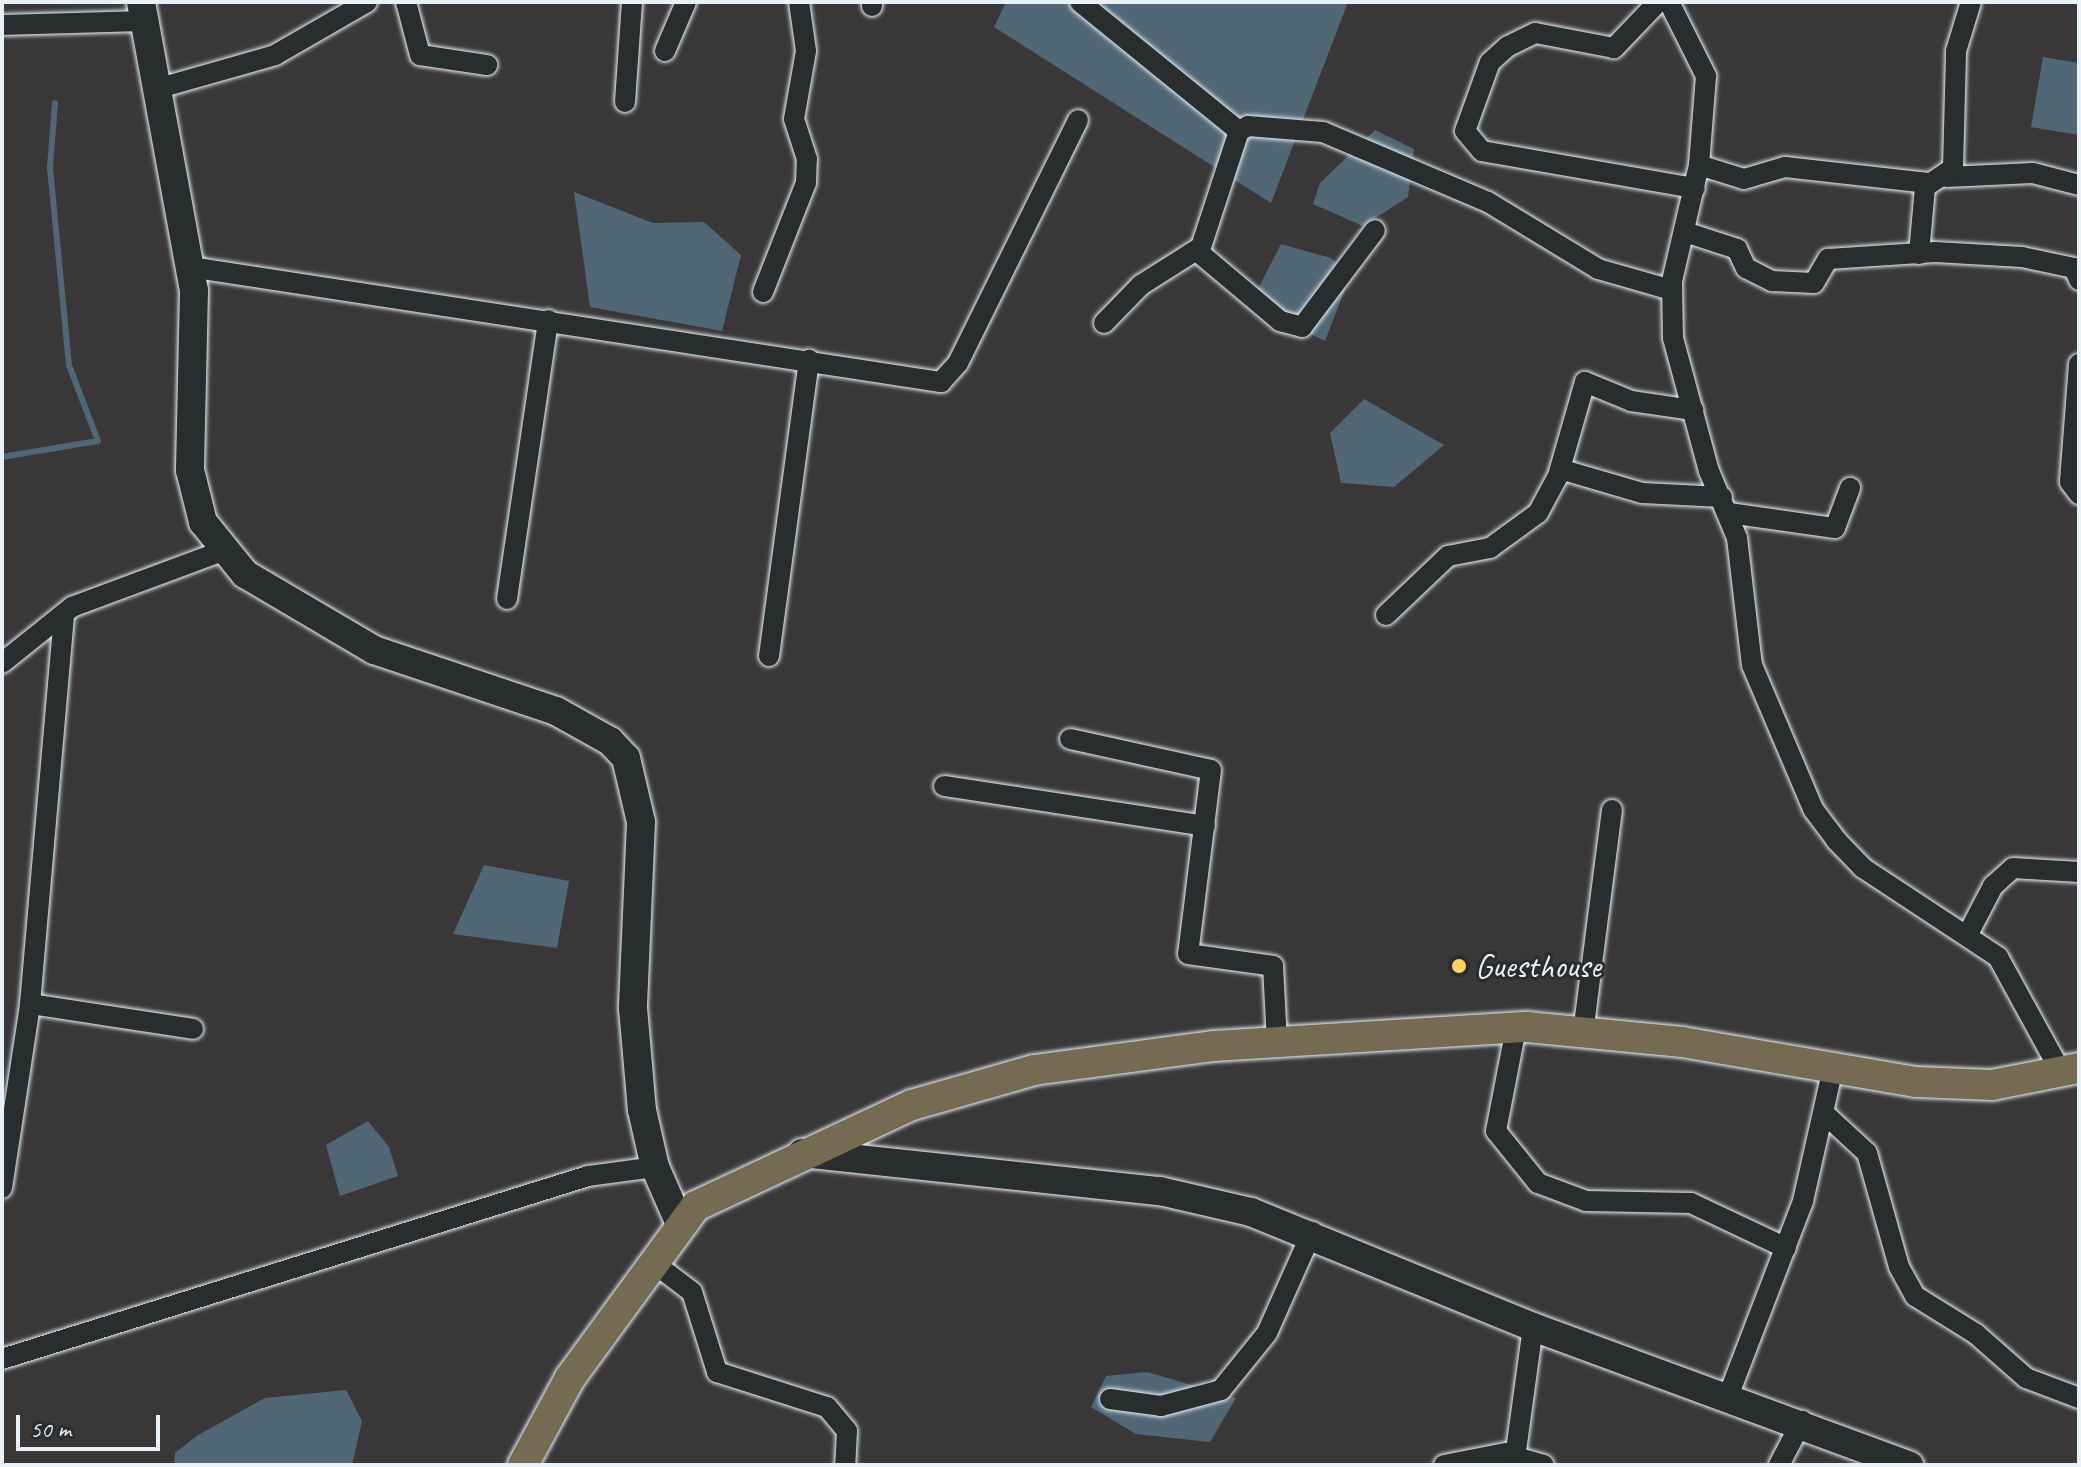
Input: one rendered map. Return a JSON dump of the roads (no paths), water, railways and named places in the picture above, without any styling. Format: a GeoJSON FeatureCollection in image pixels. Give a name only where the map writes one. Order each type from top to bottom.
{"type":"FeatureCollection","features":[{"type":"Feature","properties":{"kind":"main road"},"geometry":{"type":"LineString","coordinates":[[142,12],[190,267],[196,325],[190,470],[195,499],[220,552],[374,650],[556,711],[610,741],[626,758],[641,822],[636,1061],[655,1167],[680,1224]]}},
{"type":"Feature","properties":{"kind":"main road"},"geometry":{"type":"LineString","coordinates":[[523,1465],[570,1378],[655,1264],[680,1224],[713,1193],[912,1105],[1034,1070],[1277,1042],[1516,1028],[1682,1042],[1832,1072],[1992,1085],[2070,1070]]}},
{"type":"Feature","properties":{"kind":"main road"},"geometry":{"type":"LineString","coordinates":[[802,1153],[1160,1191],[1312,1232],[1533,1327],[1729,1394],[1909,1465]]}},
{"type":"Feature","properties":{"kind":"street"},"geometry":{"type":"LineString","coordinates":[[156,89],[275,55],[367,2]]}},
{"type":"Feature","properties":{"kind":"street"},"geometry":{"type":"LineString","coordinates":[[406,2],[420,55],[487,65]]}},
{"type":"Feature","properties":{"kind":"street"},"geometry":{"type":"LineString","coordinates":[[625,102],[632,2]]}},
{"type":"Feature","properties":{"kind":"street"},"geometry":{"type":"LineString","coordinates":[[665,51],[686,2]]}},
{"type":"Feature","properties":{"kind":"street"},"geometry":{"type":"LineString","coordinates":[[763,292],[806,183],[794,119],[806,51],[799,2]]}},
{"type":"Feature","properties":{"kind":"street"},"geometry":{"type":"LineString","coordinates":[[1080,2],[1239,131]]}},
{"type":"Feature","properties":{"kind":"street"},"geometry":{"type":"LineString","coordinates":[[1658,2],[1614,48],[1535,33],[1508,46],[1490,62],[1465,131],[1482,151],[1695,188]]}},
{"type":"Feature","properties":{"kind":"street"},"geometry":{"type":"LineString","coordinates":[[1669,2],[1706,76],[1699,165],[1671,290],[1673,338],[1725,505],[1759,681],[1813,809],[1836,840],[1863,868],[1969,932],[1998,957],[2070,1070]]}},
{"type":"Feature","properties":{"kind":"street"},"geometry":{"type":"LineString","coordinates":[[1919,254],[1938,180],[1956,149],[1956,51],[1971,2]]}},
{"type":"Feature","properties":{"kind":"street"},"geometry":{"type":"LineString","coordinates":[[2,25],[142,12]]}},
{"type":"Feature","properties":{"kind":"street"},"geometry":{"type":"LineString","coordinates":[[190,267],[809,360],[950,378],[1078,120]]}},
{"type":"Feature","properties":{"kind":"street"},"geometry":{"type":"LineString","coordinates":[[1104,323],[1141,285],[1197,251],[1227,184],[1239,131],[1248,126],[1323,132],[1474,196],[1598,269],[1671,290]]}},
{"type":"Feature","properties":{"kind":"street"},"geometry":{"type":"LineString","coordinates":[[1699,165],[1744,179],[1785,167],[1938,180],[2033,173],[2079,185]]}},
{"type":"Feature","properties":{"kind":"street"},"geometry":{"type":"LineString","coordinates":[[1197,251],[1280,321],[1302,327],[1375,230]]}},
{"type":"Feature","properties":{"kind":"street"},"geometry":{"type":"LineString","coordinates":[[1685,232],[1737,249],[1746,268],[1772,281],[1814,283],[1828,259],[1919,254],[2022,257],[2074,268],[2079,280]]}},
{"type":"Feature","properties":{"kind":"street"},"geometry":{"type":"LineString","coordinates":[[507,599],[548,320]]}},
{"type":"Feature","properties":{"kind":"street"},"geometry":{"type":"LineString","coordinates":[[769,656],[809,360]]}},
{"type":"Feature","properties":{"kind":"street"},"geometry":{"type":"LineString","coordinates":[[2079,364],[2070,482],[2079,494]]}},
{"type":"Feature","properties":{"kind":"street"},"geometry":{"type":"LineString","coordinates":[[1386,615],[1448,556],[1490,548],[1520,531],[1538,513],[1560,469],[1585,382],[1631,401],[1693,410]]}},
{"type":"Feature","properties":{"kind":"street"},"geometry":{"type":"LineString","coordinates":[[1560,469],[1642,493],[1725,505],[1835,528],[1850,488]]}},
{"type":"Feature","properties":{"kind":"street"},"geometry":{"type":"LineString","coordinates":[[2,663],[64,613],[220,552]]}},
{"type":"Feature","properties":{"kind":"street"},"geometry":{"type":"LineString","coordinates":[[2,1188],[30,1004],[64,613]]}},
{"type":"Feature","properties":{"kind":"street"},"geometry":{"type":"LineString","coordinates":[[1070,739],[1207,766],[1205,826],[1188,954],[1273,966],[1277,1042]]}},
{"type":"Feature","properties":{"kind":"street"},"geometry":{"type":"LineString","coordinates":[[944,786],[1205,826]]}},
{"type":"Feature","properties":{"kind":"street"},"geometry":{"type":"LineString","coordinates":[[1583,1033],[1612,810]]}},
{"type":"Feature","properties":{"kind":"street"},"geometry":{"type":"LineString","coordinates":[[1969,932],[1993,886],[2013,868],[2079,872]]}},
{"type":"Feature","properties":{"kind":"street"},"geometry":{"type":"LineString","coordinates":[[30,1004],[193,1029]]}},
{"type":"Feature","properties":{"kind":"street"},"geometry":{"type":"LineString","coordinates":[[1516,1028],[1496,1131],[1538,1183],[1586,1201],[1691,1203],[1786,1248]]}},
{"type":"Feature","properties":{"kind":"street"},"geometry":{"type":"LineString","coordinates":[[1729,1394],[1786,1248],[1827,1116],[1832,1072]]}},
{"type":"Feature","properties":{"kind":"street"},"geometry":{"type":"LineString","coordinates":[[1827,1116],[1867,1153],[1899,1267],[1915,1296],[1976,1334],[2026,1378],[2079,1398]]}},
{"type":"Feature","properties":{"kind":"street"},"geometry":{"type":"LineString","coordinates":[[2,1359],[588,1176],[655,1167]]}},
{"type":"Feature","properties":{"kind":"street"},"geometry":{"type":"LineString","coordinates":[[1110,1399],[1161,1406],[1221,1390],[1267,1333],[1312,1232]]}},
{"type":"Feature","properties":{"kind":"street"},"geometry":{"type":"LineString","coordinates":[[655,1264],[692,1292],[717,1372],[827,1407],[847,1431],[845,1465]]}},
{"type":"Feature","properties":{"kind":"street"},"geometry":{"type":"LineString","coordinates":[[1509,1455],[1518,1441],[1533,1327]]}},
{"type":"Feature","properties":{"kind":"street"},"geometry":{"type":"LineString","coordinates":[[1779,1465],[1802,1421]]}},
{"type":"Feature","properties":{"kind":"street"},"geometry":{"type":"LineString","coordinates":[[1444,1465],[1509,1455],[1544,1465]]}},
{"type":"Feature","properties":{"kind":"water"},"geometry":{"type":"Polygon","coordinates":[[[1006,2],[1348,2],[1271,203],[994,27],[1006,2]]]}},
{"type":"Feature","properties":{"kind":"water"},"geometry":{"type":"Polygon","coordinates":[[[2043,57],[2079,63],[2079,135],[2031,127],[2043,57]]]}},
{"type":"Feature","properties":{"kind":"water"},"geometry":{"type":"Polygon","coordinates":[[[1375,130],[1414,149],[1408,197],[1363,226],[1313,204],[1320,183],[1375,130]]]}},
{"type":"Feature","properties":{"kind":"water"},"geometry":{"type":"Polygon","coordinates":[[[574,192],[653,223],[704,222],[741,255],[722,331],[590,307],[574,192]]]}},
{"type":"Feature","properties":{"kind":"water"},"geometry":{"type":"Polygon","coordinates":[[[1281,244],[1331,258],[1350,276],[1325,341],[1286,322],[1257,291],[1281,244]]]}},
{"type":"Feature","properties":{"kind":"water"},"geometry":{"type":"Polygon","coordinates":[[[1364,399],[1444,445],[1394,487],[1341,483],[1330,433],[1364,399]]]}},
{"type":"Feature","properties":{"kind":"water"},"geometry":{"type":"Polygon","coordinates":[[[484,865],[569,881],[557,948],[453,934],[484,865]]]}},
{"type":"Feature","properties":{"kind":"water"},"geometry":{"type":"Polygon","coordinates":[[[368,1121],[389,1147],[398,1176],[340,1196],[326,1145],[368,1121]]]}},
{"type":"Feature","properties":{"kind":"water"},"geometry":{"type":"Polygon","coordinates":[[[1147,1372],[1236,1398],[1210,1442],[1136,1434],[1091,1407],[1106,1376],[1147,1372]]]}},
{"type":"Feature","properties":{"kind":"water"},"geometry":{"type":"Polygon","coordinates":[[[346,1390],[362,1421],[352,1465],[174,1465],[175,1453],[198,1435],[265,1398],[346,1390]]]}},
{"type":"Feature","properties":{"kind":"waterway"},"geometry":{"type":"LineString","coordinates":[[2,457],[98,441],[69,365],[50,167],[55,103]]}},
{"type":"Feature","properties":{"kind":"place","name":"Guesthouse"},"geometry":{"type":"Point","coordinates":[1459,966]}}]}
